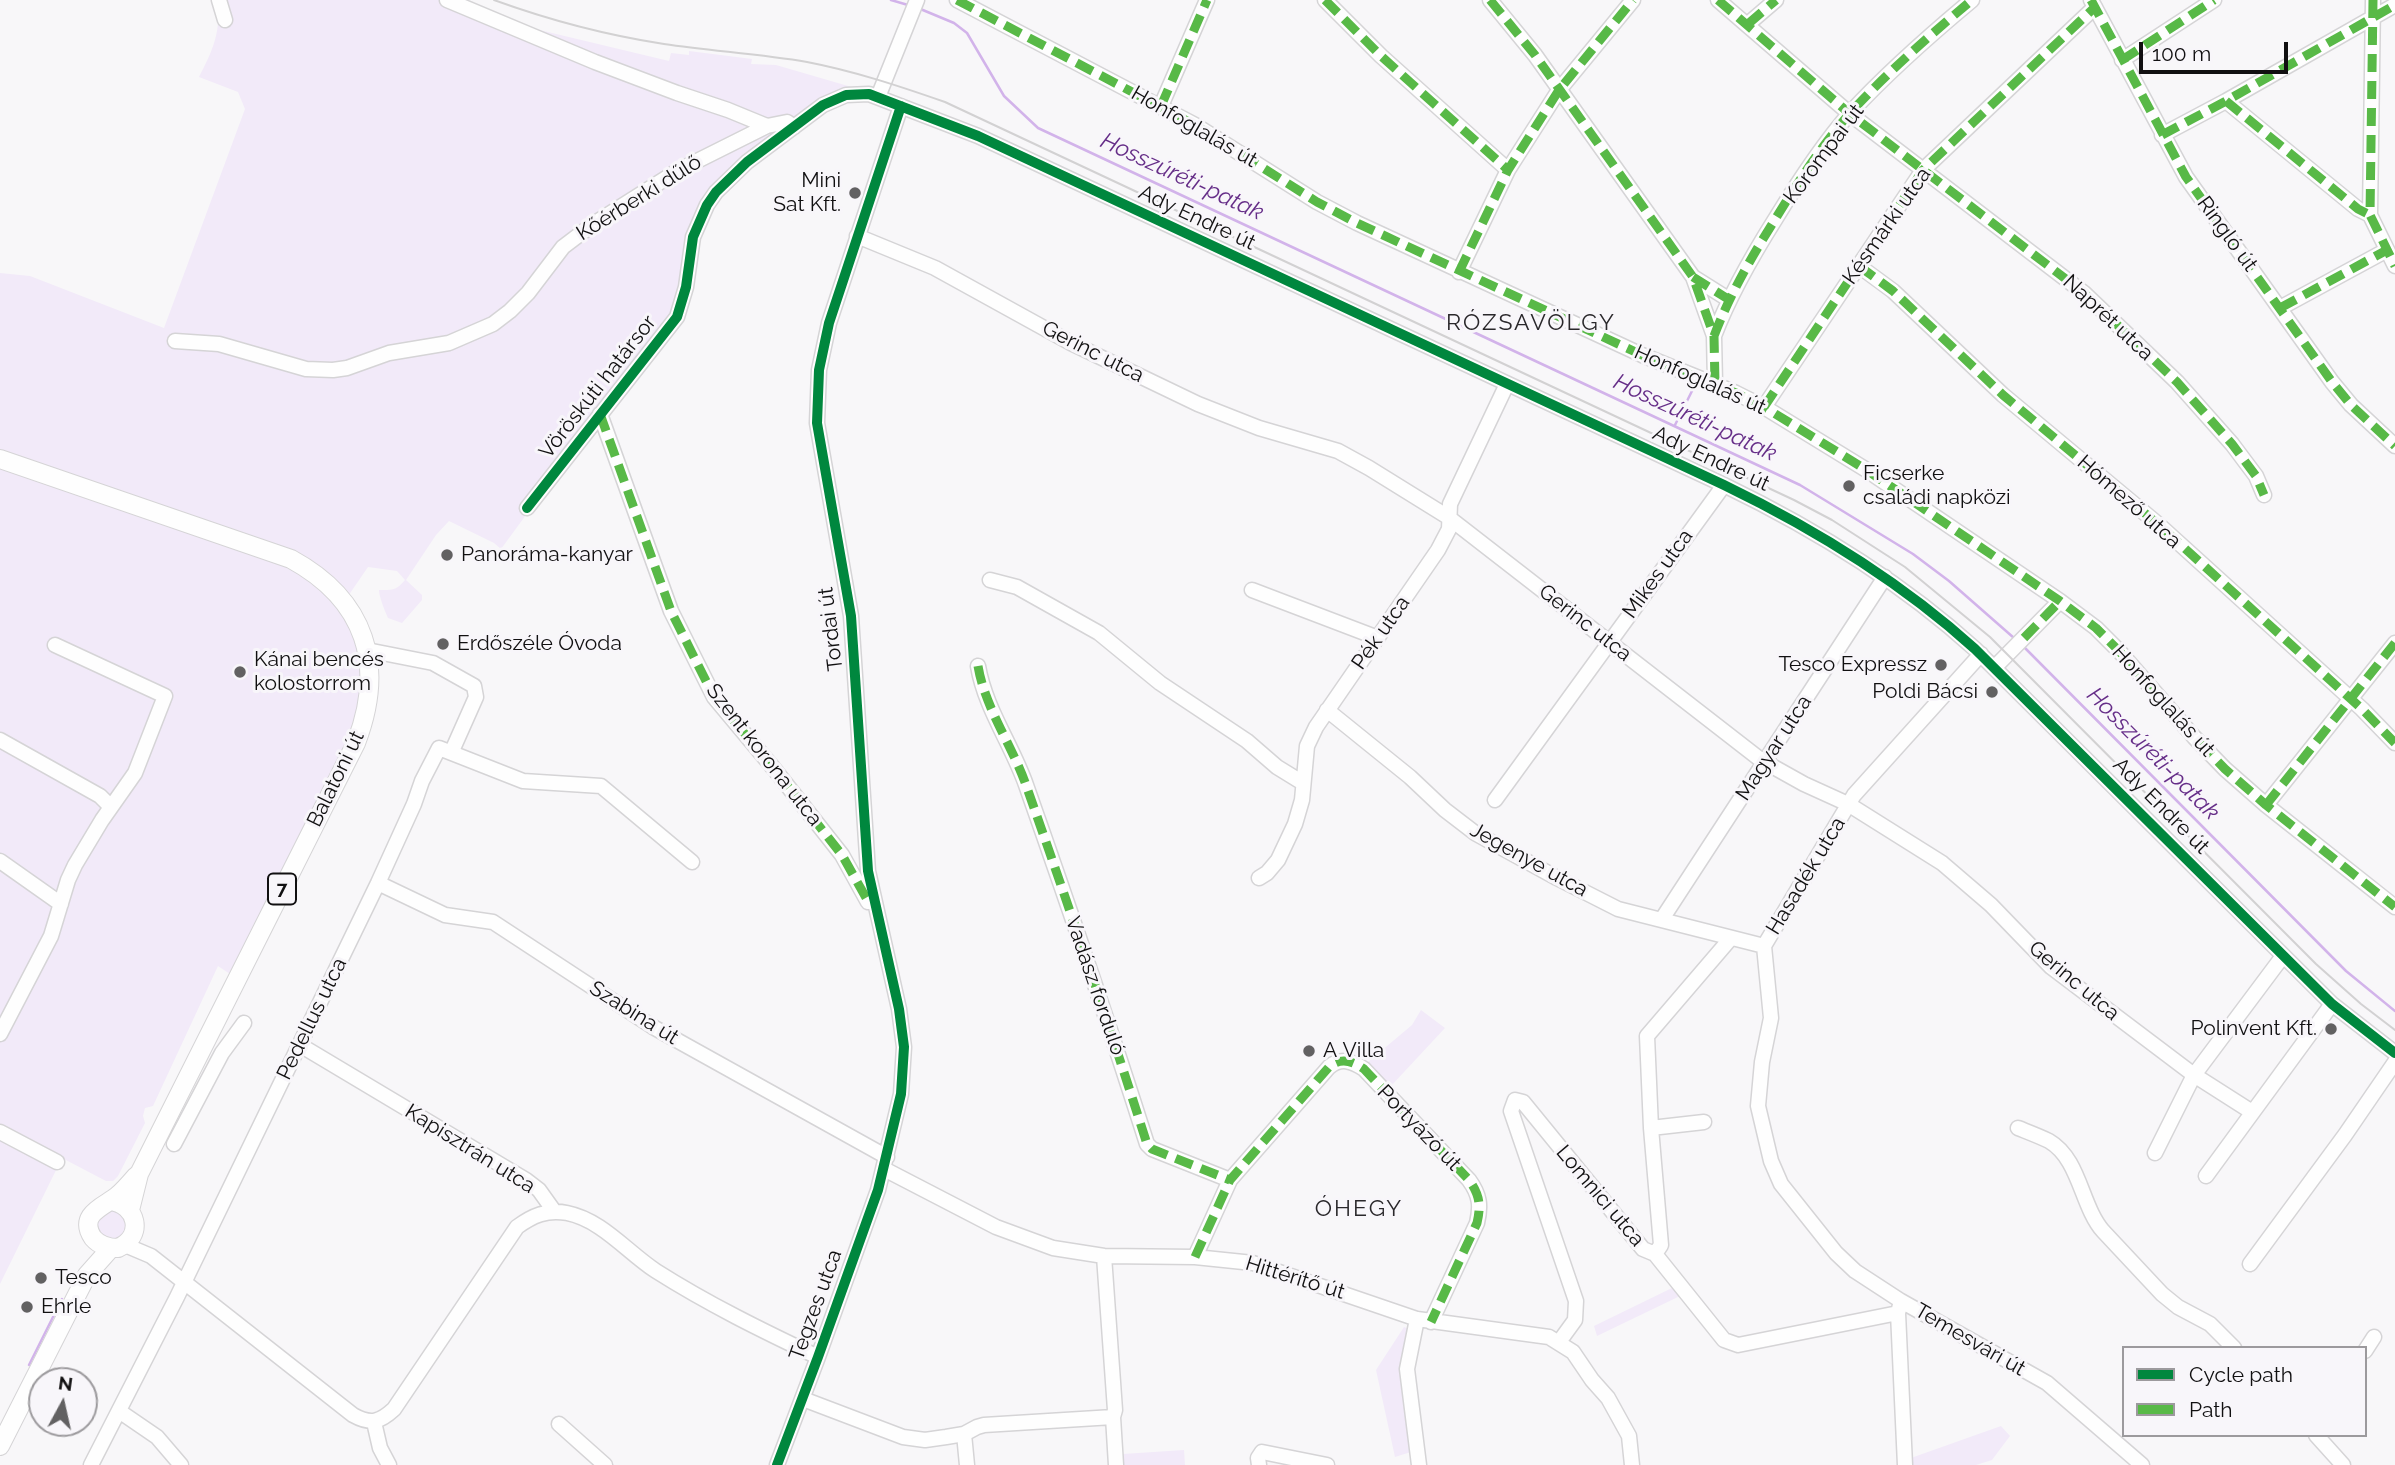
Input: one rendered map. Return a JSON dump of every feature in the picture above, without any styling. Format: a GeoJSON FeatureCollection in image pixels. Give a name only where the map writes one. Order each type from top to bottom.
{"type":"FeatureCollection","features":[{"type":"Feature","properties":{"kind":"main road","name":"Balatoni út"},"geometry":{"type":"LineString","coordinates":[[0,459],[291,559],[325,582],[344,602],[364,636],[370,671],[366,716],[356,743],[179,1114],[139,1174],[91,1215],[94,1239],[87,1275],[0,1446]]}},
{"type":"Feature","properties":{"kind":"main road","name":"Balatoni út"},"geometry":{"type":"LineString","coordinates":[[87,1275],[123,1242],[136,1224],[130,1210],[139,1174]]}},
{"type":"Feature","properties":{"kind":"main road"},"geometry":{"type":"LineString","coordinates":[[110,1201],[130,1210]]}},
{"type":"Feature","properties":{"kind":"main road"},"geometry":{"type":"LineString","coordinates":[[94,1239],[101,1245],[123,1242]]}},
{"type":"Feature","properties":{"kind":"street"},"geometry":{"type":"LineString","coordinates":[[219,0],[225,20]]}},
{"type":"Feature","properties":{"kind":"street","name":"Kőérberki dűlő"},"geometry":{"type":"LineString","coordinates":[[446,0],[595,62],[768,126]]}},
{"type":"Feature","properties":{"kind":"street"},"geometry":{"type":"LineString","coordinates":[[878,97],[918,0]]}},
{"type":"Feature","properties":{"kind":"street","name":"Honfoglalás út"},"geometry":{"type":"LineString","coordinates":[[957,0],[1161,106],[1317,202],[1357,223],[1642,355],[1715,383],[1764,407],[1865,469],[2096,628],[2225,769],[2266,805],[2395,907]]}},
{"type":"Feature","properties":{"kind":"street"},"geometry":{"type":"LineString","coordinates":[[1161,106],[1207,0]]}},
{"type":"Feature","properties":{"kind":"street"},"geometry":{"type":"LineString","coordinates":[[1325,0],[1389,64],[1508,170]]}},
{"type":"Feature","properties":{"kind":"street"},"geometry":{"type":"LineString","coordinates":[[1490,0],[1535,55],[1693,278],[1714,336],[1715,383]]}},
{"type":"Feature","properties":{"kind":"street"},"geometry":{"type":"LineString","coordinates":[[1459,272],[1508,170],[1559,90],[1633,0]]}},
{"type":"Feature","properties":{"kind":"street","name":"Naprét utca"},"geometry":{"type":"LineString","coordinates":[[1718,0],[1850,114],[2045,262],[2093,302],[2177,382],[2256,476],[2264,495]]}},
{"type":"Feature","properties":{"kind":"street"},"geometry":{"type":"LineString","coordinates":[[1748,24],[1776,0]]}},
{"type":"Feature","properties":{"kind":"street","name":"Korompai út"},"geometry":{"type":"LineString","coordinates":[[1714,336],[1728,299],[1794,188],[1850,114],[1944,23],[1972,0]]}},
{"type":"Feature","properties":{"kind":"street"},"geometry":{"type":"LineString","coordinates":[[2122,60],[2214,0]]}},
{"type":"Feature","properties":{"kind":"street"},"geometry":{"type":"LineString","coordinates":[[2373,0],[2371,215],[2395,265]]}},
{"type":"Feature","properties":{"kind":"street","name":"Ringló út"},"geometry":{"type":"LineString","coordinates":[[2093,4],[2186,177],[2344,397],[2395,446]]}},
{"type":"Feature","properties":{"kind":"street","name":"Késmárki utca"},"geometry":{"type":"LineString","coordinates":[[1764,407],[1923,170],[2093,4]]}},
{"type":"Feature","properties":{"kind":"street"},"geometry":{"type":"LineString","coordinates":[[2162,135],[2226,102],[2395,5]]}},
{"type":"Feature","properties":{"kind":"street","name":"Vöröskúti határsor"},"geometry":{"type":"LineString","coordinates":[[527,508],[677,317],[686,287],[693,237],[716,192],[747,162],[834,99],[862,93],[878,97]]}},
{"type":"Feature","properties":{"kind":"street","name":"Ady Endre út"},"geometry":{"type":"LineString","coordinates":[[878,97],[978,136],[1724,485],[1785,516],[1885,577],[1942,619],[1995,667],[2332,1004],[2395,1053]]}},
{"type":"Feature","properties":{"kind":"street"},"geometry":{"type":"LineString","coordinates":[[2226,102],[2358,209],[2371,215]]}},
{"type":"Feature","properties":{"kind":"street","name":"Tordai út"},"geometry":{"type":"LineString","coordinates":[[885,1163],[901,1094],[904,1047],[899,1009],[867,863],[851,616],[817,423],[822,352],[857,236],[901,106]]}},
{"type":"Feature","properties":{"kind":"street","name":"Kőérberki dűlő"},"geometry":{"type":"LineString","coordinates":[[175,341],[219,344],[306,369],[333,370],[389,353],[449,343],[493,324],[510,311],[528,293],[563,247],[592,225],[680,170],[768,126],[788,122],[794,127]]}},
{"type":"Feature","properties":{"kind":"street","name":"Gerinc utca"},"geometry":{"type":"LineString","coordinates":[[857,236],[935,268],[1071,343],[1198,404],[1259,428],[1338,451],[1448,517],[1765,762],[1804,784],[1849,804],[1959,877],[1991,905],[2051,967],[2194,1075],[2252,1112]]}},
{"type":"Feature","properties":{"kind":"street"},"geometry":{"type":"LineString","coordinates":[[2280,308],[2387,250]]}},
{"type":"Feature","properties":{"kind":"street","name":"Hómező utca"},"geometry":{"type":"LineString","coordinates":[[1859,266],[1893,291],[2003,395],[2159,525],[2350,698],[2395,743]]}},
{"type":"Feature","properties":{"kind":"street"},"geometry":{"type":"LineString","coordinates":[[1693,278],[1728,299]]}},
{"type":"Feature","properties":{"kind":"street","name":"Pék utca"},"geometry":{"type":"LineString","coordinates":[[1259,878],[1278,860],[1292,833],[1302,800],[1309,740],[1438,550],[1448,529],[1450,504],[1507,384]]}},
{"type":"Feature","properties":{"kind":"street","name":"Szent korona utca"},"geometry":{"type":"LineString","coordinates":[[600,414],[674,620],[714,697],[842,855],[883,932]]}},
{"type":"Feature","properties":{"kind":"street","name":"Mikes utca"},"geometry":{"type":"LineString","coordinates":[[1495,800],[1724,485]]}},
{"type":"Feature","properties":{"kind":"street","name":"Magyar utca"},"geometry":{"type":"LineString","coordinates":[[1662,919],[1885,577]]}},
{"type":"Feature","properties":{"kind":"street"},"geometry":{"type":"LineString","coordinates":[[990,580],[1017,587],[1099,633],[1160,683],[1247,741],[1277,767],[1303,783]]}},
{"type":"Feature","properties":{"kind":"street"},"geometry":{"type":"LineString","coordinates":[[1252,590],[1378,638]]}},
{"type":"Feature","properties":{"kind":"street"},"geometry":{"type":"LineString","coordinates":[[1995,667],[2060,601]]}},
{"type":"Feature","properties":{"kind":"street"},"geometry":{"type":"LineString","coordinates":[[2266,805],[2395,643]]}},
{"type":"Feature","properties":{"kind":"street"},"geometry":{"type":"LineString","coordinates":[[0,1034],[51,936],[75,865],[135,773],[165,696],[55,645]]}},
{"type":"Feature","properties":{"kind":"street"},"geometry":{"type":"LineString","coordinates":[[367,650],[433,663],[474,686],[476,696],[452,751],[523,781],[601,786],[692,862]]}},
{"type":"Feature","properties":{"kind":"street","name":"Hasadék utca"},"geometry":{"type":"LineString","coordinates":[[1900,1307],[1836,1253],[1781,1184],[1771,1161],[1758,1106],[1762,1062],[1771,1018],[1764,946],[1863,784],[1981,654]]}},
{"type":"Feature","properties":{"kind":"street","name":"Vadász forduló"},"geometry":{"type":"LineString","coordinates":[[978,666],[981,685],[1017,759],[1082,943],[1147,1144],[1152,1149],[1230,1180]]}},
{"type":"Feature","properties":{"kind":"street","name":"Jegenye utca"},"geometry":{"type":"LineString","coordinates":[[1327,710],[1410,776],[1445,810],[1485,839],[1618,909],[1764,946]]}},
{"type":"Feature","properties":{"kind":"street"},"geometry":{"type":"LineString","coordinates":[[0,740],[100,796],[111,807]]}},
{"type":"Feature","properties":{"kind":"street","name":"Pedellus utca"},"geometry":{"type":"LineString","coordinates":[[91,1465],[300,1045],[378,883],[436,751],[443,748],[452,751]]}},
{"type":"Feature","properties":{"kind":"street"},"geometry":{"type":"LineString","coordinates":[[0,861],[61,904]]}},
{"type":"Feature","properties":{"kind":"street","name":"Szabina út"},"geometry":{"type":"LineString","coordinates":[[378,883],[445,915],[493,922],[653,1027],[885,1163]]}},
{"type":"Feature","properties":{"kind":"street","name":"Lomnici utca"},"geometry":{"type":"LineString","coordinates":[[1559,1342],[1575,1320],[1576,1301],[1511,1111],[1515,1100],[1523,1102],[1643,1249],[1655,1254],[1661,1245],[1651,1128],[1647,1036],[1731,938]]}},
{"type":"Feature","properties":{"kind":"street"},"geometry":{"type":"LineString","coordinates":[[2155,1153],[2194,1075],[2283,956]]}},
{"type":"Feature","properties":{"kind":"street"},"geometry":{"type":"LineString","coordinates":[[2206,1176],[2332,1004]]}},
{"type":"Feature","properties":{"kind":"street"},"geometry":{"type":"LineString","coordinates":[[174,1144],[179,1114],[244,1023]]}},
{"type":"Feature","properties":{"kind":"street","name":"Kapisztrán utca"},"geometry":{"type":"LineString","coordinates":[[300,1045],[526,1180],[539,1190],[554,1211],[589,1220],[677,1283],[818,1357]]}},
{"type":"Feature","properties":{"kind":"street","name":"Portyázó út"},"geometry":{"type":"LineString","coordinates":[[1230,1180],[1329,1067],[1338,1061],[1353,1062],[1364,1069],[1469,1180],[1478,1197],[1480,1210],[1476,1223],[1424,1321],[1408,1369],[1419,1465]]}},
{"type":"Feature","properties":{"kind":"street"},"geometry":{"type":"LineString","coordinates":[[2250,1264],[2395,1062]]}},
{"type":"Feature","properties":{"kind":"street"},"geometry":{"type":"LineString","coordinates":[[1651,1128],[1704,1122]]}},
{"type":"Feature","properties":{"kind":"street"},"geometry":{"type":"LineString","coordinates":[[2018,1128],[2049,1141],[2059,1149],[2076,1177],[2095,1223],[2162,1294],[2186,1312],[2210,1324],[2232,1346]]}},
{"type":"Feature","properties":{"kind":"street"},"geometry":{"type":"LineString","coordinates":[[0,1132],[57,1162]]}},
{"type":"Feature","properties":{"kind":"street","name":"Hittérítő út"},"geometry":{"type":"LineString","coordinates":[[885,1163],[996,1227],[1028,1241],[1078,1253],[1195,1257],[1253,1263],[1424,1321],[1549,1337],[1559,1342]]}},
{"type":"Feature","properties":{"kind":"street","name":"Tegzes utca"},"geometry":{"type":"LineString","coordinates":[[777,1465],[803,1399],[885,1163]]}},
{"type":"Feature","properties":{"kind":"street"},"geometry":{"type":"LineString","coordinates":[[1195,1257],[1230,1180]]}},
{"type":"Feature","properties":{"kind":"street"},"geometry":{"type":"LineString","coordinates":[[123,1242],[151,1256],[354,1415],[363,1421],[374,1422],[383,1419],[394,1409],[517,1227],[533,1216],[554,1211]]}},
{"type":"Feature","properties":{"kind":"street","name":"Temesvári út"},"geometry":{"type":"LineString","coordinates":[[1655,1254],[1724,1340],[1730,1343],[1738,1345],[1900,1307],[2047,1383],[2142,1465]]}},
{"type":"Feature","properties":{"kind":"street"},"geometry":{"type":"LineString","coordinates":[[1104,1255],[1116,1461]]}},
{"type":"Feature","properties":{"kind":"street"},"geometry":{"type":"LineString","coordinates":[[1900,1307],[1905,1465]]}},
{"type":"Feature","properties":{"kind":"street"},"geometry":{"type":"LineString","coordinates":[[2367,1348],[2374,1337]]}},
{"type":"Feature","properties":{"kind":"street"},"geometry":{"type":"LineString","coordinates":[[1559,1342],[1573,1352],[1608,1398],[1629,1436],[1632,1465]]}},
{"type":"Feature","properties":{"kind":"street"},"geometry":{"type":"LineString","coordinates":[[803,1399],[903,1437],[925,1440],[964,1434],[984,1425],[1113,1417]]}},
{"type":"Feature","properties":{"kind":"street"},"geometry":{"type":"LineString","coordinates":[[119,1411],[157,1437],[181,1465]]}},
{"type":"Feature","properties":{"kind":"street"},"geometry":{"type":"LineString","coordinates":[[374,1422],[380,1448],[389,1465]]}},
{"type":"Feature","properties":{"kind":"street"},"geometry":{"type":"LineString","coordinates":[[559,1424],[605,1465]]}},
{"type":"Feature","properties":{"kind":"street"},"geometry":{"type":"LineString","coordinates":[[964,1434],[967,1465]]}},
{"type":"Feature","properties":{"kind":"street"},"geometry":{"type":"LineString","coordinates":[[2318,1437],[2343,1465]]}},
{"type":"Feature","properties":{"kind":"street"},"geometry":{"type":"LineString","coordinates":[[1259,1465],[1258,1458],[1262,1452],[1327,1465]]}},
{"type":"Feature","properties":{"kind":"shaded area"},"geometry":{"type":"Polygon","coordinates":[[[216,0],[463,0],[527,27],[669,61],[671,53],[689,55],[689,51],[752,59],[751,64],[776,65],[855,88],[823,105],[707,205],[683,301],[501,549],[449,521],[436,535],[406,580],[422,595],[422,600],[402,623],[388,618],[379,590],[394,589],[405,580],[397,571],[368,567],[344,602],[356,619],[366,716],[236,978],[218,966],[153,1106],[145,1108],[145,1123],[118,1176],[113,1181],[106,1181],[62,1158],[0,1284],[0,273],[30,276],[164,328],[245,109],[238,92],[199,77],[217,31],[216,0]]]}},
{"type":"Feature","properties":{"kind":"shaded area"},"geometry":{"type":"Polygon","coordinates":[[[1421,1010],[1445,1028],[1391,1086],[1368,1062],[1412,1025],[1421,1010]]]}},
{"type":"Feature","properties":{"kind":"shaded area"},"geometry":{"type":"Polygon","coordinates":[[[112,1210],[123,1214],[127,1225],[123,1236],[112,1240],[101,1236],[97,1225],[101,1214],[112,1210]]]}},
{"type":"Feature","properties":{"kind":"shaded area"},"geometry":{"type":"Polygon","coordinates":[[[1674,1287],[1680,1296],[1597,1336],[1594,1326],[1674,1287]]]}},
{"type":"Feature","properties":{"kind":"shaded area"},"geometry":{"type":"Polygon","coordinates":[[[1404,1327],[1411,1330],[1414,1451],[1395,1457],[1376,1370],[1404,1327]]]}},
{"type":"Feature","properties":{"kind":"shaded area"},"geometry":{"type":"Polygon","coordinates":[[[2001,1426],[2010,1436],[1992,1460],[1976,1465],[1911,1465],[1911,1458],[2001,1426]]]}},
{"type":"Feature","properties":{"kind":"shaded area"},"geometry":{"type":"Polygon","coordinates":[[[1184,1450],[1185,1465],[1123,1465],[1123,1454],[1184,1450]]]}},
{"type":"Feature","properties":{"kind":"waterway","name":"Hosszúréti-patak"},"geometry":{"type":"LineString","coordinates":[[891,0],[908,5]]}},
{"type":"Feature","properties":{"kind":"waterway","name":"Hosszúréti-patak"},"geometry":{"type":"LineString","coordinates":[[918,8],[954,23],[967,33],[1004,96],[1038,128],[1800,485],[1913,554],[1949,581],[2014,638]]}},
{"type":"Feature","properties":{"kind":"waterway"},"geometry":{"type":"LineString","coordinates":[[1675,425],[1694,387]]}},
{"type":"Feature","properties":{"kind":"waterway","name":"Hosszúréti-patak"},"geometry":{"type":"LineString","coordinates":[[2022,645],[2346,971],[2395,1011]]}},
{"type":"Feature","properties":{"kind":"waterway"},"geometry":{"type":"LineString","coordinates":[[29,1365],[62,1299]]}},
{"type":"Feature","properties":{"kind":"tram line"},"geometry":{"type":"LineString","coordinates":[[494,0],[621,36],[825,66],[876,79],[945,102],[1832,520],[1905,567],[1990,637],[2316,964],[2395,1030]]}},
{"type":"Feature","properties":{"kind":"marked path"},"geometry":{"type":"LineString","coordinates":[[957,0],[1195,125],[1317,202],[1357,223],[1642,355],[1736,393],[1764,407],[1865,469],[2096,628],[2225,769],[2266,805],[2395,907]]}},
{"type":"Feature","properties":{"kind":"marked path"},"geometry":{"type":"LineString","coordinates":[[1161,106],[1207,0]]}},
{"type":"Feature","properties":{"kind":"marked path"},"geometry":{"type":"LineString","coordinates":[[1325,0],[1381,56],[1508,170]]}},
{"type":"Feature","properties":{"kind":"marked path"},"geometry":{"type":"LineString","coordinates":[[1490,0],[1535,55],[1693,277],[1714,336],[1715,383]]}},
{"type":"Feature","properties":{"kind":"marked path"},"geometry":{"type":"LineString","coordinates":[[1459,272],[1508,170],[1559,90],[1633,0]]}},
{"type":"Feature","properties":{"kind":"marked path"},"geometry":{"type":"LineString","coordinates":[[1718,0],[1850,114],[2084,293],[2177,382],[2232,444],[2256,476],[2264,495]]}},
{"type":"Feature","properties":{"kind":"marked path"},"geometry":{"type":"LineString","coordinates":[[1748,24],[1776,0]]}},
{"type":"Feature","properties":{"kind":"marked path"},"geometry":{"type":"LineString","coordinates":[[1714,336],[1734,290],[1758,247],[1830,138],[1879,83],[1972,0]]}},
{"type":"Feature","properties":{"kind":"marked path"},"geometry":{"type":"LineString","coordinates":[[2091,0],[2186,177],[2332,382],[2351,405],[2395,446]]}},
{"type":"Feature","properties":{"kind":"marked path"},"geometry":{"type":"LineString","coordinates":[[2122,60],[2214,0]]}},
{"type":"Feature","properties":{"kind":"marked path"},"geometry":{"type":"LineString","coordinates":[[2373,0],[2370,215],[2395,266]]}},
{"type":"Feature","properties":{"kind":"marked path"},"geometry":{"type":"LineString","coordinates":[[2162,135],[2395,5]]}},
{"type":"Feature","properties":{"kind":"marked path"},"geometry":{"type":"LineString","coordinates":[[1764,407],[1923,170],[2095,7]]}},
{"type":"Feature","properties":{"kind":"marked path"},"geometry":{"type":"LineString","coordinates":[[2226,101],[2358,209],[2370,215]]}},
{"type":"Feature","properties":{"kind":"marked path"},"geometry":{"type":"LineString","coordinates":[[2280,308],[2387,250]]}},
{"type":"Feature","properties":{"kind":"marked path"},"geometry":{"type":"LineString","coordinates":[[1859,266],[1893,291],[2003,395],[2159,525],[2362,709],[2395,743]]}},
{"type":"Feature","properties":{"kind":"marked path"},"geometry":{"type":"LineString","coordinates":[[1693,277],[1728,299]]}},
{"type":"Feature","properties":{"kind":"marked path"},"geometry":{"type":"LineString","coordinates":[[600,414],[671,611],[714,697],[842,855],[869,903]]}},
{"type":"Feature","properties":{"kind":"marked path"},"geometry":{"type":"LineString","coordinates":[[2024,638],[2060,601]]}},
{"type":"Feature","properties":{"kind":"marked path"},"geometry":{"type":"LineString","coordinates":[[2266,805],[2395,643]]}},
{"type":"Feature","properties":{"kind":"marked path"},"geometry":{"type":"LineString","coordinates":[[978,666],[986,697],[1026,785],[1147,1144],[1152,1149],[1230,1180]]}},
{"type":"Feature","properties":{"kind":"marked path"},"geometry":{"type":"LineString","coordinates":[[1195,1257],[1230,1180],[1329,1067],[1342,1061],[1351,1062],[1364,1069],[1469,1180],[1477,1196],[1477,1223],[1431,1322]]}},
{"type":"Feature","properties":{"kind":"cycle path"},"geometry":{"type":"LineString","coordinates":[[527,508],[677,317],[686,287],[693,237],[716,192],[747,162],[823,105],[846,95],[869,94],[978,136],[1724,485],[1856,558],[1917,601],[1975,649],[2332,1004],[2395,1053]]}},
{"type":"Feature","properties":{"kind":"cycle path"},"geometry":{"type":"LineString","coordinates":[[777,1465],[878,1190],[901,1094],[904,1047],[899,1009],[868,871],[851,616],[817,423],[819,370],[829,323],[901,106]]}},
{"type":"Feature","properties":{"kind":"place","name":"Mini Sat Kft."},"geometry":{"type":"Point","coordinates":[855,193]}},
{"type":"Feature","properties":{"kind":"place","name":"Ficserke családi napközi"},"geometry":{"type":"Point","coordinates":[1849,486]}},
{"type":"Feature","properties":{"kind":"place","name":"Panoráma-kanyar"},"geometry":{"type":"Point","coordinates":[447,555]}},
{"type":"Feature","properties":{"kind":"place","name":"Erdőszéle Óvoda"},"geometry":{"type":"Point","coordinates":[443,644]}},
{"type":"Feature","properties":{"kind":"place","name":"Tesco Expressz"},"geometry":{"type":"Point","coordinates":[1941,665]}},
{"type":"Feature","properties":{"kind":"place","name":"Kánai bencés kolostorrom"},"geometry":{"type":"Point","coordinates":[240,672]}},
{"type":"Feature","properties":{"kind":"place","name":"Poldi Bácsi"},"geometry":{"type":"Point","coordinates":[1992,692]}},
{"type":"Feature","properties":{"kind":"place","name":"Polinvent Kft."},"geometry":{"type":"Point","coordinates":[2331,1029]}},
{"type":"Feature","properties":{"kind":"place","name":"A Villa"},"geometry":{"type":"Point","coordinates":[1309,1051]}},
{"type":"Feature","properties":{"kind":"place","name":"Tesco"},"geometry":{"type":"Point","coordinates":[41,1278]}},
{"type":"Feature","properties":{"kind":"place","name":"Ehrle"},"geometry":{"type":"Point","coordinates":[27,1307]}},
{"type":"Feature","properties":{"kind":"district","name":"RÓZSAVÖLGY"},"geometry":{"type":"Point","coordinates":[1531,323]}},
{"type":"Feature","properties":{"kind":"district","name":"ÓHEGY"},"geometry":{"type":"Point","coordinates":[1359,1209]}}]}
